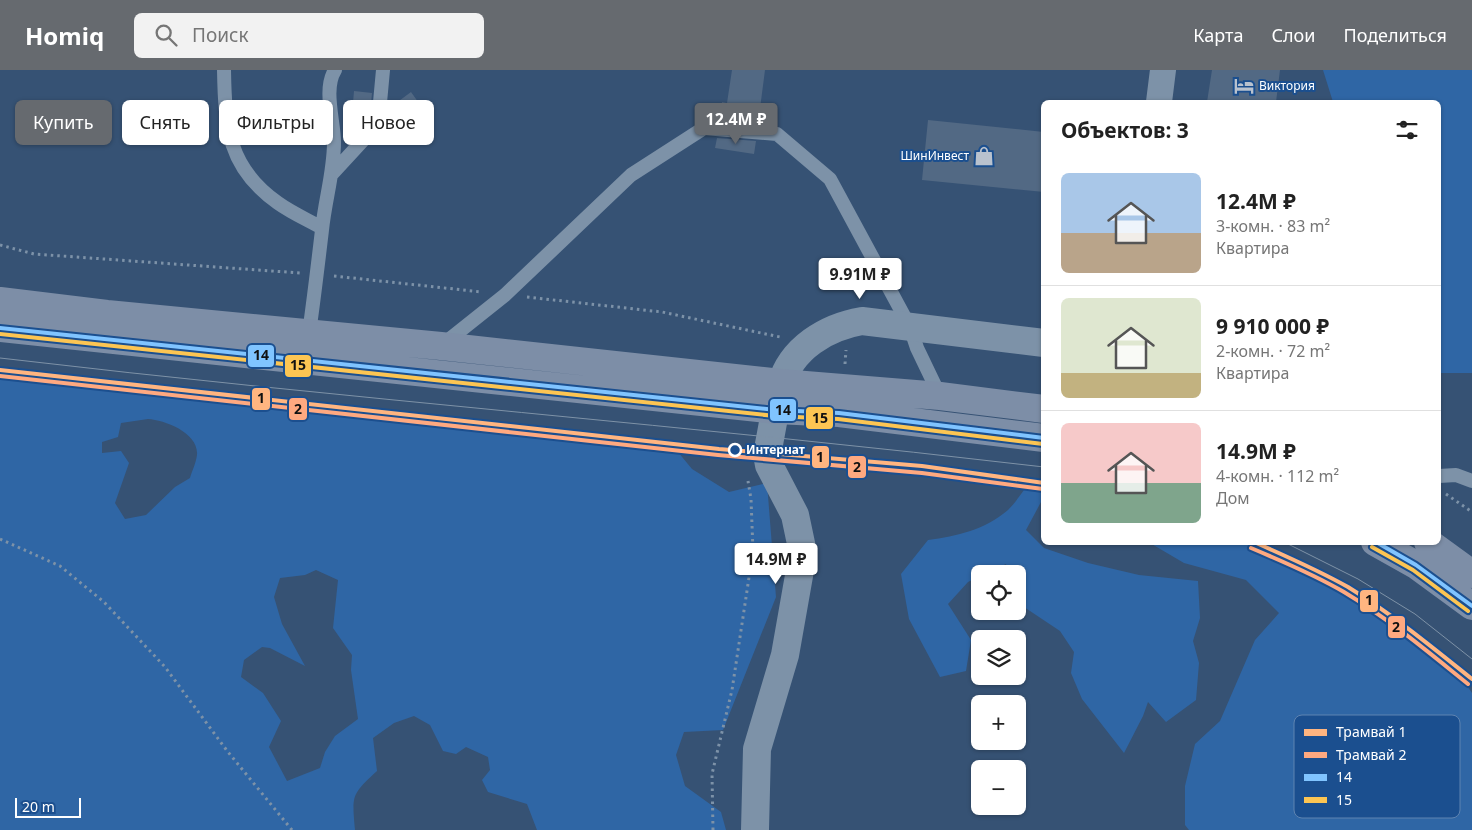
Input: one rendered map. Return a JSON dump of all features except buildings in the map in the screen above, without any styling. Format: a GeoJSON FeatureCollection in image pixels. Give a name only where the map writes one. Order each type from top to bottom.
{"type":"FeatureCollection","features":[{"type":"Feature","properties":{"kind":"main road"},"geometry":{"type":"LineString","coordinates":[[0,301],[107,314],[441,346],[781,383],[940,396],[1041,409]]}},
{"type":"Feature","properties":{"kind":"main road"},"geometry":{"type":"LineString","coordinates":[[0,328],[776,410],[839,413],[1041,438]]}},
{"type":"Feature","properties":{"kind":"main road"},"geometry":{"type":"LineString","coordinates":[[1380,545],[1416,565],[1472,606]]}},
{"type":"Feature","properties":{"kind":"main road"},"geometry":{"type":"LineString","coordinates":[[1432,545],[1472,574]]}},
{"type":"Feature","properties":{"kind":"street"},"geometry":{"type":"LineString","coordinates":[[1159,100],[1163,70]]}},
{"type":"Feature","properties":{"kind":"street"},"geometry":{"type":"LineString","coordinates":[[755,830],[757,749],[785,655],[803,553],[796,516],[769,465],[767,454],[781,383],[795,357],[806,344],[841,325],[862,321],[952,330],[1041,343]]}},
{"type":"Feature","properties":{"kind":"lane"},"geometry":{"type":"LineString","coordinates":[[224,70],[227,121],[234,153],[249,178],[278,203],[322,228]]}},
{"type":"Feature","properties":{"kind":"lane"},"geometry":{"type":"LineString","coordinates":[[309,333],[322,228],[331,175],[334,140],[330,109],[332,75],[335,70]]}},
{"type":"Feature","properties":{"kind":"lane"},"geometry":{"type":"LineString","coordinates":[[331,175],[378,124],[383,70]]}},
{"type":"Feature","properties":{"kind":"lane"},"geometry":{"type":"LineString","coordinates":[[441,346],[505,294],[631,175],[704,128],[777,134],[830,179],[910,327],[917,348],[940,396]]}},
{"type":"Feature","properties":{"kind":"lane"},"geometry":{"type":"LineString","coordinates":[[1441,476],[1456,475],[1472,482]]}},
{"type":"Feature","properties":{"kind":"path"},"geometry":{"type":"LineString","coordinates":[[713,830],[712,774],[732,690],[753,551],[751,499],[746,471]]}},
{"type":"Feature","properties":{"kind":"path"},"geometry":{"type":"LineString","coordinates":[[1441,490],[1472,512]]}},
{"type":"Feature","properties":{"kind":"path"},"geometry":{"type":"LineString","coordinates":[[0,539],[60,566],[104,602],[165,667],[228,752],[292,830]]}},
{"type":"Feature","properties":{"kind":"shaded area"},"geometry":{"type":"Polygon","coordinates":[[[1323,70],[1472,70],[1472,373],[1441,373],[1441,100],[1332,100],[1323,70]]]}},
{"type":"Feature","properties":{"kind":"shaded area"},"geometry":{"type":"Polygon","coordinates":[[[0,379],[273,402],[673,446],[692,469],[729,492],[767,483],[776,597],[723,730],[684,732],[676,755],[685,786],[721,812],[726,830],[537,830],[527,804],[488,792],[482,780],[490,770],[488,757],[466,747],[456,754],[443,751],[430,725],[414,716],[394,723],[373,738],[377,771],[362,785],[355,796],[355,830],[0,830],[0,379]],[[148,419],[121,423],[118,437],[102,442],[102,453],[121,451],[129,463],[115,503],[125,519],[146,515],[175,487],[190,478],[197,455],[193,440],[187,434],[172,425],[148,419]],[[316,570],[305,575],[280,578],[274,597],[282,624],[305,666],[270,648],[262,647],[244,660],[241,677],[263,693],[281,721],[269,747],[287,781],[320,768],[325,752],[335,736],[358,719],[351,670],[352,655],[333,628],[338,580],[316,570]]]}},
{"type":"Feature","properties":{"kind":"shaded area"},"geometry":{"type":"Polygon","coordinates":[[[1030,482],[1041,482],[1041,502],[1026,530],[1044,548],[1088,563],[1139,575],[1198,581],[1200,618],[1193,641],[1199,663],[1196,700],[1166,722],[1148,702],[1124,753],[1082,699],[1071,673],[1074,652],[1060,631],[1026,608],[1026,565],[971,565],[971,580],[948,604],[971,640],[966,671],[940,677],[909,619],[901,574],[928,540],[970,531],[990,523],[1008,510],[1030,482]]]}},
{"type":"Feature","properties":{"kind":"shaded area"},"geometry":{"type":"Polygon","coordinates":[[[1153,545],[1261,545],[1312,573],[1422,643],[1459,674],[1472,693],[1472,830],[1189,830],[1185,825],[1185,786],[1195,744],[1220,721],[1255,640],[1279,613],[1246,580],[1184,563],[1153,545]]]}},
{"type":"Feature","properties":{"kind":"tram line"},"geometry":{"type":"LineString","coordinates":[[0,358],[261,387],[783,438],[1041,467]]}},
{"type":"Feature","properties":{"kind":"tram line","name":"1"},"geometry":{"type":"LineString","coordinates":[[0,370],[719,449],[922,466],[1041,483]]}},
{"type":"Feature","properties":{"kind":"tram line","name":"2"},"geometry":{"type":"LineString","coordinates":[[0,376],[718,455],[922,473],[1041,489]]}},
{"type":"Feature","properties":{"kind":"tram line","name":"1"},"geometry":{"type":"LineString","coordinates":[[1261,545],[1314,569],[1364,597],[1472,679]]}},
{"type":"Feature","properties":{"kind":"tram line"},"geometry":{"type":"LineString","coordinates":[[1290,545],[1358,579],[1415,614],[1472,659]]}},
{"type":"Feature","properties":{"kind":"tram line","name":"2"},"geometry":{"type":"LineString","coordinates":[[1251,548],[1322,580],[1361,602],[1408,636],[1468,684]]}},
{"type":"Feature","properties":{"kind":"transit line","name":"14"},"geometry":{"type":"LineString","coordinates":[[0,328],[776,410],[839,413],[1041,438]]}},
{"type":"Feature","properties":{"kind":"transit line","name":"15"},"geometry":{"type":"LineString","coordinates":[[0,334],[775,416],[838,419],[1041,444]]}},
{"type":"Feature","properties":{"kind":"transit line","name":"14"},"geometry":{"type":"LineString","coordinates":[[1381,545],[1416,565],[1472,606]]}},
{"type":"Feature","properties":{"kind":"transit line","name":"15"},"geometry":{"type":"LineString","coordinates":[[1372,547],[1413,570],[1468,611]]}},
{"type":"Feature","properties":{"kind":"place","name":"Виктория"},"geometry":{"type":"Point","coordinates":[1244,86]}},
{"type":"Feature","properties":{"kind":"place","name":"ШинИнвест"},"geometry":{"type":"Point","coordinates":[984,156]}},
{"type":"Feature","properties":{"kind":"place","name":"Интернат"},"geometry":{"type":"Point","coordinates":[735,450]}}]}
